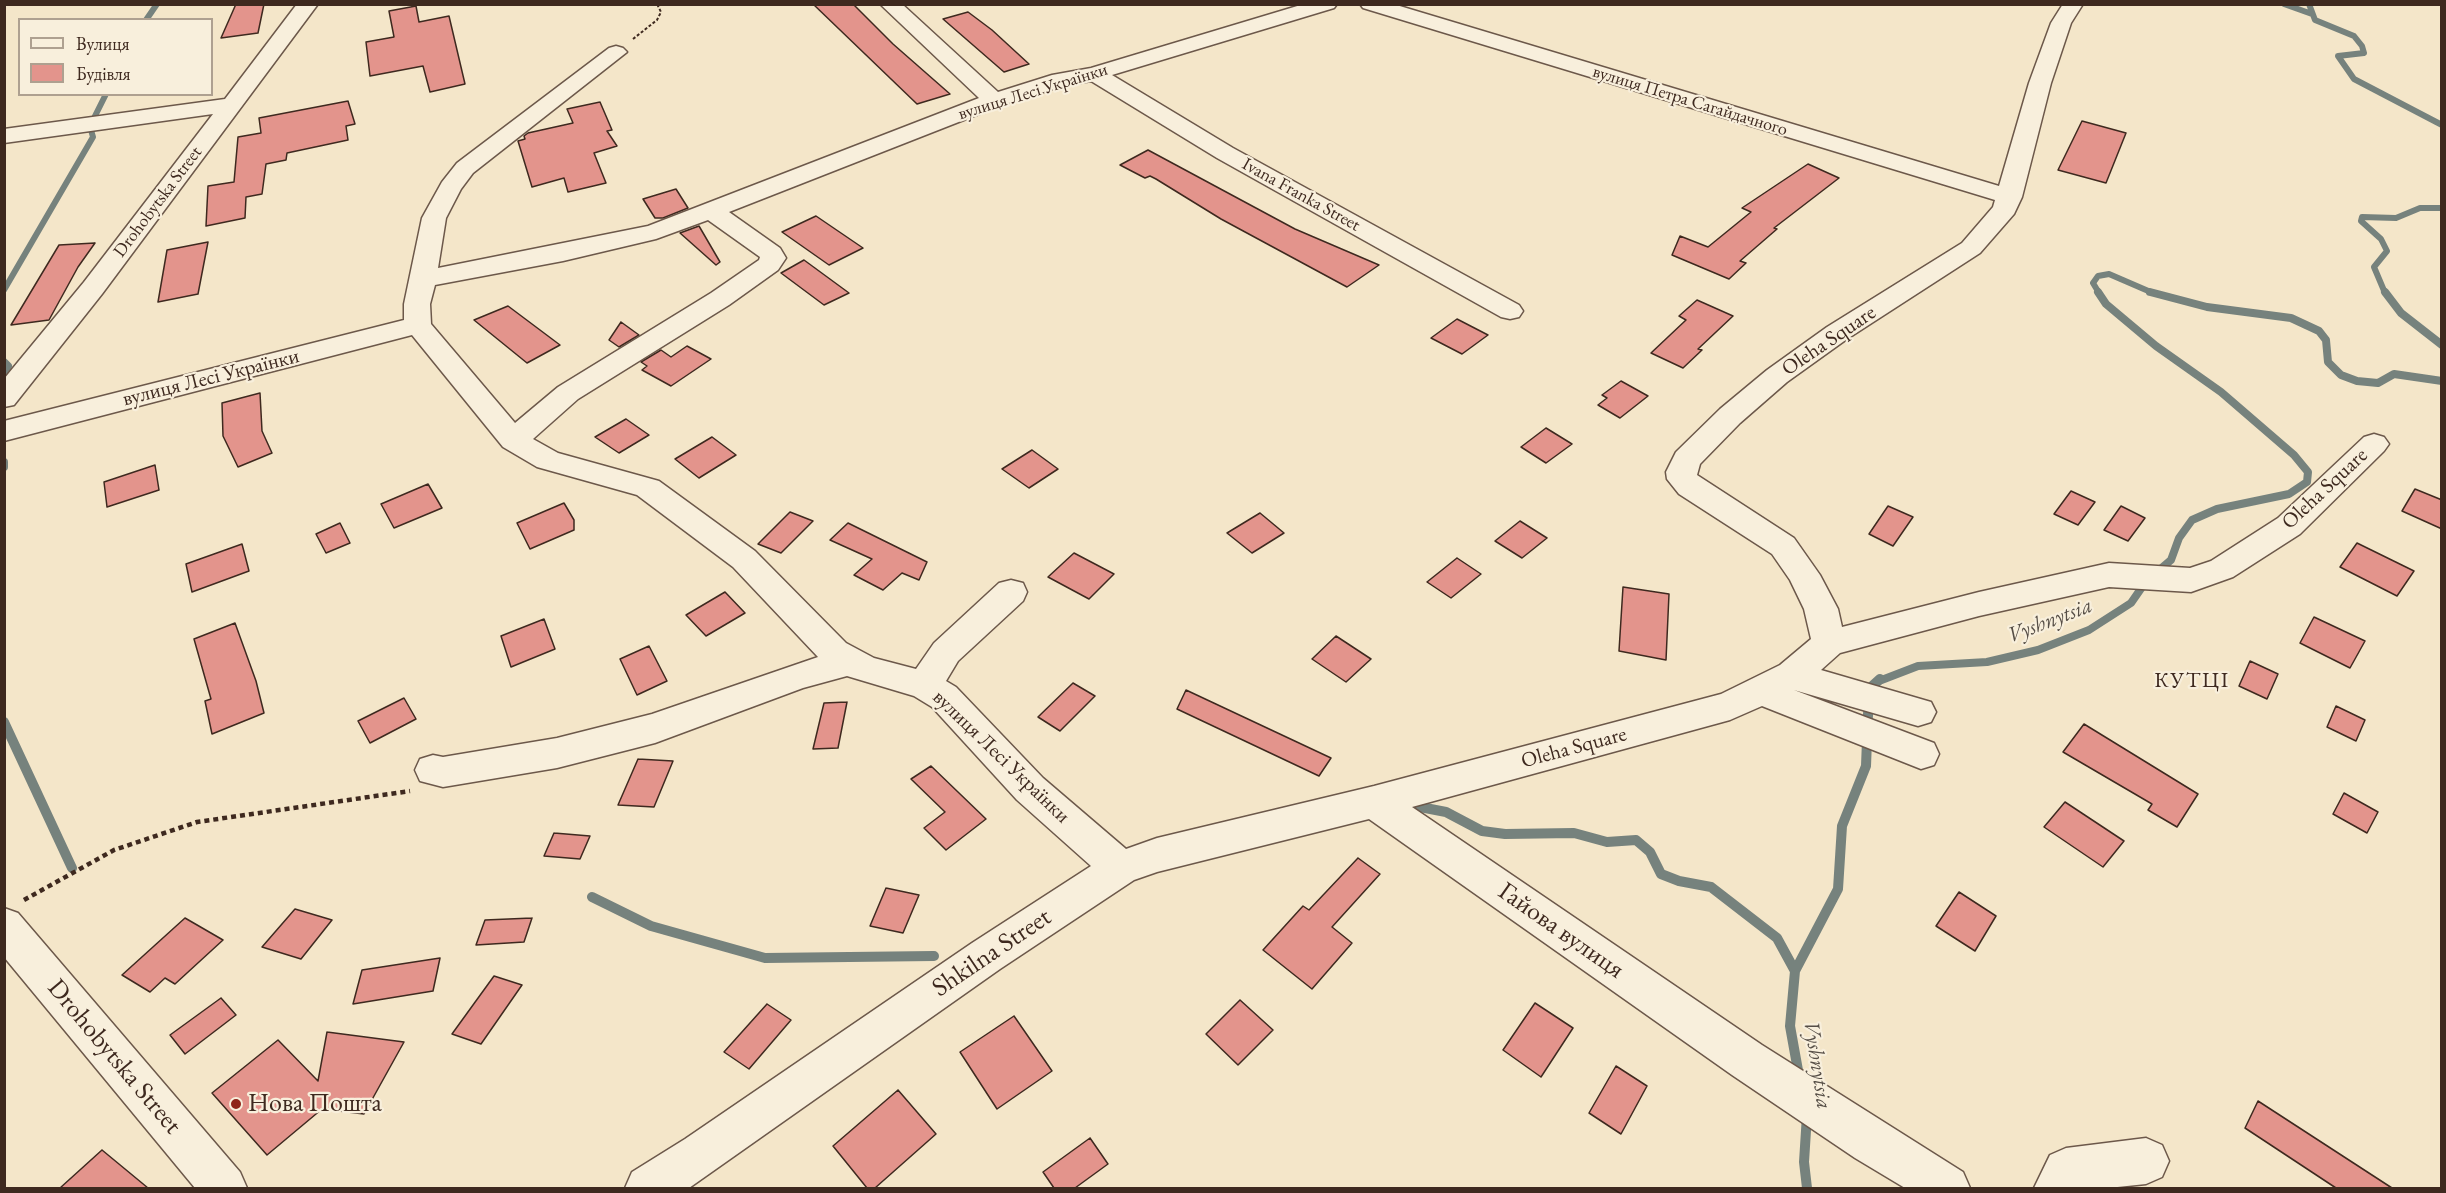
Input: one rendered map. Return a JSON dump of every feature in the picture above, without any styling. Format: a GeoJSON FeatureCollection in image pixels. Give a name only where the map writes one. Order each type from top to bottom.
{"type":"FeatureCollection","features":[{"type":"Feature","properties":{"kind":"street","name":"Drohobytska Street"},"geometry":{"type":"LineString","coordinates":[[4,398],[93,288],[308,4]]}},
{"type":"Feature","properties":{"kind":"street"},"geometry":{"type":"LineString","coordinates":[[890,4],[994,100]]}},
{"type":"Feature","properties":{"kind":"street","name":"вулиця Лесі Українки"},"geometry":{"type":"LineString","coordinates":[[423,279],[628,239],[713,212],[837,160],[994,100],[1094,74],[1328,4]]}},
{"type":"Feature","properties":{"kind":"street","name":"вулиця Петра Сагайдачного"},"geometry":{"type":"LineString","coordinates":[[1370,4],[2010,197]]}},
{"type":"Feature","properties":{"kind":"street","name":"Oleha Square"},"geometry":{"type":"LineString","coordinates":[[1829,643],[1821,609],[1804,575],[1783,546],[1690,487],[1682,479],[1681,472],[1687,459],[1730,416],[1777,376],[1837,333],[1971,248],[2006,209],[2040,82],[2061,23],[2073,4]]}},
{"type":"Feature","properties":{"kind":"street"},"geometry":{"type":"LineString","coordinates":[[418,325],[417,304],[434,218],[450,187],[465,168],[616,52]]}},
{"type":"Feature","properties":{"kind":"street","name":"Ivana Franka Street"},"geometry":{"type":"LineString","coordinates":[[1094,74],[1225,153],[1510,311]]}},
{"type":"Feature","properties":{"kind":"street"},"geometry":{"type":"LineString","coordinates":[[4,136],[231,105]]}},
{"type":"Feature","properties":{"kind":"street"},"geometry":{"type":"LineString","coordinates":[[513,440],[568,393],[720,299],[769,265],[773,258],[771,253],[713,212]]}},
{"type":"Feature","properties":{"kind":"street","name":"вулиця Лесі Українки"},"geometry":{"type":"LineString","coordinates":[[4,430],[418,325],[513,440],[548,460],[648,488],[744,559],[834,652],[848,662],[924,685],[944,697],[1030,789],[1120,868]]}},
{"type":"Feature","properties":{"kind":"street","name":"Oleha Square"},"geometry":{"type":"LineString","coordinates":[[1374,802],[1730,706],[1792,675],[1829,643],[1979,604],[2109,575],[2191,580],[2222,569],[2289,526],[2374,444]]}},
{"type":"Feature","properties":{"kind":"street"},"geometry":{"type":"LineString","coordinates":[[924,685],[946,652],[1011,592]]}},
{"type":"Feature","properties":{"kind":"street"},"geometry":{"type":"LineString","coordinates":[[427,779],[443,772],[556,753],[655,728],[797,676],[848,662]]}},
{"type":"Feature","properties":{"kind":"street"},"geometry":{"type":"LineString","coordinates":[[1792,675],[1883,740],[1921,754]]}},
{"type":"Feature","properties":{"kind":"street"},"geometry":{"type":"LineString","coordinates":[[1760,691],[1837,705],[1905,708]]}},
{"type":"Feature","properties":{"kind":"street","name":"Shkilna Street"},"geometry":{"type":"LineString","coordinates":[[648,1188],[701,1155],[986,956],[1120,868],[1157,855],[1374,802]]}},
{"type":"Feature","properties":{"kind":"street","name":"Гайова вулиця"},"geometry":{"type":"LineString","coordinates":[[1374,802],[1747,1060],[1871,1142],[1947,1188]]}},
{"type":"Feature","properties":{"kind":"street","name":"Drohobytska Street"},"geometry":{"type":"LineString","coordinates":[[10,915],[224,1188]]}},
{"type":"Feature","properties":{"kind":"street"},"geometry":{"type":"LineString","coordinates":[[2057,1188],[2066,1171],[2146,1161]]}},
{"type":"Feature","properties":{"kind":"path"},"geometry":{"type":"LineString","coordinates":[[616,52],[657,20],[661,12],[657,4]]}},
{"type":"Feature","properties":{"kind":"path"},"geometry":{"type":"LineString","coordinates":[[10,915],[114,850],[196,822],[427,779]]}},
{"type":"Feature","properties":{"kind":"building"},"geometry":{"type":"Polygon","coordinates":[[[236,4],[264,4],[258,33],[221,38],[236,4]]]}},
{"type":"Feature","properties":{"kind":"building"},"geometry":{"type":"Polygon","coordinates":[[[813,4],[853,4],[893,44],[950,94],[917,104],[813,4]]]}},
{"type":"Feature","properties":{"kind":"building"},"geometry":{"type":"Polygon","coordinates":[[[416,6],[419,22],[449,16],[465,84],[430,92],[423,66],[370,76],[366,42],[394,37],[389,11],[416,6]]]}},
{"type":"Feature","properties":{"kind":"building"},"geometry":{"type":"Polygon","coordinates":[[[968,12],[992,30],[1029,64],[1004,72],[943,19],[968,12]]]}},
{"type":"Feature","properties":{"kind":"building"},"geometry":{"type":"Polygon","coordinates":[[[348,101],[355,124],[346,126],[348,140],[287,153],[286,160],[266,164],[262,194],[246,197],[245,218],[206,226],[208,186],[234,182],[238,137],[261,133],[259,118],[348,101]]]}},
{"type":"Feature","properties":{"kind":"building"},"geometry":{"type":"Polygon","coordinates":[[[600,102],[612,130],[607,131],[617,146],[594,153],[606,183],[568,192],[564,178],[532,187],[518,141],[525,139],[524,136],[528,133],[573,123],[567,109],[600,102]]]}},
{"type":"Feature","properties":{"kind":"building"},"geometry":{"type":"Polygon","coordinates":[[[2082,121],[2126,133],[2106,183],[2058,170],[2082,121]]]}},
{"type":"Feature","properties":{"kind":"building"},"geometry":{"type":"Polygon","coordinates":[[[1148,150],[1295,229],[1379,265],[1347,287],[1221,219],[1156,179],[1150,176],[1145,178],[1120,165],[1148,150]]]}},
{"type":"Feature","properties":{"kind":"building"},"geometry":{"type":"Polygon","coordinates":[[[1808,164],[1839,178],[1774,228],[1777,229],[1740,261],[1746,263],[1729,279],[1672,255],[1680,236],[1708,247],[1751,212],[1742,208],[1808,164]]]}},
{"type":"Feature","properties":{"kind":"building"},"geometry":{"type":"Polygon","coordinates":[[[676,189],[688,208],[663,218],[655,218],[643,199],[676,189]]]}},
{"type":"Feature","properties":{"kind":"building"},"geometry":{"type":"Polygon","coordinates":[[[816,216],[863,248],[829,265],[782,232],[816,216]]]}},
{"type":"Feature","properties":{"kind":"building"},"geometry":{"type":"Polygon","coordinates":[[[699,226],[720,262],[716,265],[680,233],[699,226]]]}},
{"type":"Feature","properties":{"kind":"building"},"geometry":{"type":"Polygon","coordinates":[[[208,242],[198,294],[158,302],[167,250],[208,242]]]}},
{"type":"Feature","properties":{"kind":"building"},"geometry":{"type":"Polygon","coordinates":[[[95,243],[78,267],[49,320],[11,325],[59,245],[95,243]]]}},
{"type":"Feature","properties":{"kind":"building"},"geometry":{"type":"Polygon","coordinates":[[[804,260],[849,293],[824,305],[781,273],[804,260]]]}},
{"type":"Feature","properties":{"kind":"building"},"geometry":{"type":"Polygon","coordinates":[[[1697,300],[1733,316],[1698,349],[1702,350],[1683,368],[1651,353],[1686,320],[1679,316],[1697,300]]]}},
{"type":"Feature","properties":{"kind":"building"},"geometry":{"type":"Polygon","coordinates":[[[508,306],[560,345],[527,363],[474,320],[508,306]]]}},
{"type":"Feature","properties":{"kind":"building"},"geometry":{"type":"Polygon","coordinates":[[[1457,319],[1488,335],[1462,354],[1431,338],[1457,319]]]}},
{"type":"Feature","properties":{"kind":"building"},"geometry":{"type":"Polygon","coordinates":[[[621,322],[639,335],[619,347],[609,340],[621,322]]]}},
{"type":"Feature","properties":{"kind":"building"},"geometry":{"type":"Polygon","coordinates":[[[687,346],[711,359],[671,386],[642,370],[647,366],[641,362],[661,350],[671,357],[687,346]]]}},
{"type":"Feature","properties":{"kind":"building"},"geometry":{"type":"Polygon","coordinates":[[[1621,381],[1648,396],[1620,418],[1598,405],[1607,398],[1602,395],[1621,381]]]}},
{"type":"Feature","properties":{"kind":"building"},"geometry":{"type":"Polygon","coordinates":[[[260,393],[262,431],[272,453],[238,467],[223,436],[222,403],[260,393]]]}},
{"type":"Feature","properties":{"kind":"building"},"geometry":{"type":"Polygon","coordinates":[[[626,419],[649,435],[619,453],[595,437],[626,419]]]}},
{"type":"Feature","properties":{"kind":"building"},"geometry":{"type":"Polygon","coordinates":[[[1546,428],[1572,444],[1546,463],[1521,447],[1546,428]]]}},
{"type":"Feature","properties":{"kind":"building"},"geometry":{"type":"Polygon","coordinates":[[[712,437],[736,455],[699,478],[675,459],[712,437]]]}},
{"type":"Feature","properties":{"kind":"building"},"geometry":{"type":"Polygon","coordinates":[[[1032,450],[1058,469],[1029,488],[1002,469],[1032,450]]]}},
{"type":"Feature","properties":{"kind":"building"},"geometry":{"type":"Polygon","coordinates":[[[155,465],[159,490],[107,507],[104,482],[155,465]]]}},
{"type":"Feature","properties":{"kind":"building"},"geometry":{"type":"Polygon","coordinates":[[[428,484],[442,508],[394,528],[381,504],[428,484]]]}},
{"type":"Feature","properties":{"kind":"building"},"geometry":{"type":"Polygon","coordinates":[[[2415,489],[2442,500],[2442,529],[2402,511],[2415,489]]]}},
{"type":"Feature","properties":{"kind":"building"},"geometry":{"type":"Polygon","coordinates":[[[2071,491],[2095,502],[2078,525],[2054,514],[2071,491]]]}},
{"type":"Feature","properties":{"kind":"building"},"geometry":{"type":"Polygon","coordinates":[[[564,503],[574,520],[574,530],[530,549],[517,523],[564,503]]]}},
{"type":"Feature","properties":{"kind":"building"},"geometry":{"type":"Polygon","coordinates":[[[1888,506],[1913,517],[1893,546],[1869,534],[1888,506]]]}},
{"type":"Feature","properties":{"kind":"building"},"geometry":{"type":"Polygon","coordinates":[[[2121,506],[2145,518],[2128,541],[2104,530],[2121,506]]]}},
{"type":"Feature","properties":{"kind":"building"},"geometry":{"type":"Polygon","coordinates":[[[790,512],[813,521],[781,553],[758,544],[790,512]]]}},
{"type":"Feature","properties":{"kind":"building"},"geometry":{"type":"Polygon","coordinates":[[[1260,513],[1284,533],[1252,553],[1227,533],[1260,513]]]}},
{"type":"Feature","properties":{"kind":"building"},"geometry":{"type":"Polygon","coordinates":[[[1520,521],[1547,538],[1522,558],[1495,541],[1520,521]]]}},
{"type":"Feature","properties":{"kind":"building"},"geometry":{"type":"Polygon","coordinates":[[[340,523],[350,543],[326,553],[316,534],[340,523]]]}},
{"type":"Feature","properties":{"kind":"building"},"geometry":{"type":"Polygon","coordinates":[[[848,523],[927,562],[919,580],[902,573],[883,590],[854,575],[872,559],[830,540],[848,523]]]}},
{"type":"Feature","properties":{"kind":"building"},"geometry":{"type":"Polygon","coordinates":[[[2357,543],[2414,571],[2397,596],[2340,567],[2357,543]]]}},
{"type":"Feature","properties":{"kind":"building"},"geometry":{"type":"Polygon","coordinates":[[[242,544],[249,571],[192,592],[186,564],[242,544]]]}},
{"type":"Feature","properties":{"kind":"building"},"geometry":{"type":"Polygon","coordinates":[[[1074,553],[1114,574],[1089,599],[1048,577],[1074,553]]]}},
{"type":"Feature","properties":{"kind":"building"},"geometry":{"type":"Polygon","coordinates":[[[1457,558],[1481,574],[1451,598],[1427,582],[1457,558]]]}},
{"type":"Feature","properties":{"kind":"building"},"geometry":{"type":"Polygon","coordinates":[[[1623,587],[1669,594],[1666,660],[1619,651],[1623,587]]]}},
{"type":"Feature","properties":{"kind":"building"},"geometry":{"type":"Polygon","coordinates":[[[725,592],[745,613],[706,636],[686,615],[725,592]]]}},
{"type":"Feature","properties":{"kind":"building"},"geometry":{"type":"Polygon","coordinates":[[[2314,617],[2365,641],[2350,668],[2300,643],[2314,617]]]}},
{"type":"Feature","properties":{"kind":"building"},"geometry":{"type":"Polygon","coordinates":[[[544,619],[555,649],[511,667],[501,636],[544,619]]]}},
{"type":"Feature","properties":{"kind":"building"},"geometry":{"type":"Polygon","coordinates":[[[235,623],[256,681],[264,713],[212,734],[205,701],[211,699],[194,639],[235,623]]]}},
{"type":"Feature","properties":{"kind":"building"},"geometry":{"type":"Polygon","coordinates":[[[1336,636],[1371,659],[1346,682],[1312,659],[1336,636]]]}},
{"type":"Feature","properties":{"kind":"building"},"geometry":{"type":"Polygon","coordinates":[[[649,646],[667,681],[637,695],[620,659],[649,646]]]}},
{"type":"Feature","properties":{"kind":"building"},"geometry":{"type":"Polygon","coordinates":[[[2250,661],[2278,674],[2267,699],[2239,686],[2250,661]]]}},
{"type":"Feature","properties":{"kind":"building"},"geometry":{"type":"Polygon","coordinates":[[[1073,683],[1095,696],[1060,731],[1038,717],[1073,683]]]}},
{"type":"Feature","properties":{"kind":"building"},"geometry":{"type":"Polygon","coordinates":[[[1186,690],[1331,758],[1319,776],[1177,709],[1186,690]]]}},
{"type":"Feature","properties":{"kind":"building"},"geometry":{"type":"Polygon","coordinates":[[[404,698],[416,719],[370,743],[358,721],[404,698]]]}},
{"type":"Feature","properties":{"kind":"building"},"geometry":{"type":"Polygon","coordinates":[[[847,702],[838,748],[813,749],[824,703],[847,702]]]}},
{"type":"Feature","properties":{"kind":"building"},"geometry":{"type":"Polygon","coordinates":[[[2336,706],[2365,720],[2356,741],[2327,727],[2336,706]]]}},
{"type":"Feature","properties":{"kind":"building"},"geometry":{"type":"Polygon","coordinates":[[[2084,724],[2198,794],[2177,827],[2148,810],[2152,804],[2063,752],[2084,724]]]}},
{"type":"Feature","properties":{"kind":"building"},"geometry":{"type":"Polygon","coordinates":[[[638,759],[673,761],[654,807],[618,805],[638,759]]]}},
{"type":"Feature","properties":{"kind":"building"},"geometry":{"type":"Polygon","coordinates":[[[931,766],[986,819],[946,850],[924,828],[945,812],[911,779],[931,766]]]}},
{"type":"Feature","properties":{"kind":"building"},"geometry":{"type":"Polygon","coordinates":[[[2344,793],[2378,812],[2367,833],[2333,814],[2344,793]]]}},
{"type":"Feature","properties":{"kind":"building"},"geometry":{"type":"Polygon","coordinates":[[[2065,802],[2124,841],[2103,867],[2044,827],[2065,802]]]}},
{"type":"Feature","properties":{"kind":"building"},"geometry":{"type":"Polygon","coordinates":[[[554,833],[590,836],[580,859],[544,856],[554,833]]]}},
{"type":"Feature","properties":{"kind":"building"},"geometry":{"type":"Polygon","coordinates":[[[1358,858],[1380,874],[1332,927],[1352,943],[1312,989],[1263,950],[1303,906],[1309,910],[1358,858]]]}},
{"type":"Feature","properties":{"kind":"building"},"geometry":{"type":"Polygon","coordinates":[[[886,888],[919,895],[903,933],[870,926],[886,888]]]}},
{"type":"Feature","properties":{"kind":"building"},"geometry":{"type":"Polygon","coordinates":[[[1959,892],[1996,916],[1975,951],[1936,926],[1959,892]]]}},
{"type":"Feature","properties":{"kind":"building"},"geometry":{"type":"Polygon","coordinates":[[[295,909],[332,920],[301,959],[262,947],[295,909]]]}},
{"type":"Feature","properties":{"kind":"building"},"geometry":{"type":"Polygon","coordinates":[[[185,918],[223,940],[175,984],[165,978],[150,992],[122,975],[185,918]]]}},
{"type":"Feature","properties":{"kind":"building"},"geometry":{"type":"Polygon","coordinates":[[[532,918],[524,942],[476,945],[485,920],[532,918]]]}},
{"type":"Feature","properties":{"kind":"building"},"geometry":{"type":"Polygon","coordinates":[[[440,958],[433,991],[353,1004],[362,970],[440,958]]]}},
{"type":"Feature","properties":{"kind":"building"},"geometry":{"type":"Polygon","coordinates":[[[494,976],[522,985],[481,1044],[452,1034],[494,976]]]}},
{"type":"Feature","properties":{"kind":"building"},"geometry":{"type":"Polygon","coordinates":[[[221,998],[236,1015],[185,1054],[170,1035],[221,998]]]}},
{"type":"Feature","properties":{"kind":"building"},"geometry":{"type":"Polygon","coordinates":[[[1240,1000],[1273,1030],[1238,1065],[1206,1034],[1240,1000]]]}},
{"type":"Feature","properties":{"kind":"building"},"geometry":{"type":"Polygon","coordinates":[[[1535,1003],[1573,1028],[1541,1077],[1503,1050],[1535,1003]]]}},
{"type":"Feature","properties":{"kind":"building"},"geometry":{"type":"Polygon","coordinates":[[[767,1004],[791,1020],[749,1069],[724,1052],[767,1004]]]}},
{"type":"Feature","properties":{"kind":"building"},"geometry":{"type":"Polygon","coordinates":[[[1014,1016],[1052,1071],[997,1109],[960,1052],[1014,1016]]]}},
{"type":"Feature","properties":{"kind":"building"},"geometry":{"type":"Polygon","coordinates":[[[327,1032],[404,1042],[364,1114],[322,1109],[267,1155],[212,1093],[278,1040],[318,1081],[327,1032]]]}},
{"type":"Feature","properties":{"kind":"building"},"geometry":{"type":"Polygon","coordinates":[[[1616,1066],[1647,1086],[1621,1134],[1589,1113],[1616,1066]]]}},
{"type":"Feature","properties":{"kind":"building"},"geometry":{"type":"Polygon","coordinates":[[[898,1090],[936,1134],[875,1188],[867,1188],[833,1146],[898,1090]]]}},
{"type":"Feature","properties":{"kind":"building"},"geometry":{"type":"Polygon","coordinates":[[[2258,1101],[2392,1188],[2336,1188],[2245,1128],[2258,1101]]]}},
{"type":"Feature","properties":{"kind":"building"},"geometry":{"type":"Polygon","coordinates":[[[1090,1138],[1108,1164],[1075,1188],[1054,1188],[1043,1172],[1090,1138]]]}},
{"type":"Feature","properties":{"kind":"building"},"geometry":{"type":"Polygon","coordinates":[[[102,1150],[148,1188],[60,1188],[102,1150]]]}},
{"type":"Feature","properties":{"kind":"waterway"},"geometry":{"type":"LineString","coordinates":[[147,18],[157,4]]}},
{"type":"Feature","properties":{"kind":"waterway"},"geometry":{"type":"LineString","coordinates":[[2284,4],[2312,14]]}},
{"type":"Feature","properties":{"kind":"waterway","name":"Vyshnytsia"},"geometry":{"type":"LineString","coordinates":[[2309,4],[2315,20],[2354,36],[2362,46],[2364,53],[2338,56],[2354,79],[2442,125]]}},
{"type":"Feature","properties":{"kind":"waterway"},"geometry":{"type":"LineString","coordinates":[[95,116],[105,96]]}},
{"type":"Feature","properties":{"kind":"waterway"},"geometry":{"type":"LineString","coordinates":[[4,290],[93,137],[91,130]]}},
{"type":"Feature","properties":{"kind":"waterway","name":"Vyshnytsia"},"geometry":{"type":"LineString","coordinates":[[2385,293],[2374,267],[2387,251],[2381,239],[2361,221],[2362,217],[2396,218],[2420,208],[2442,208]]}},
{"type":"Feature","properties":{"kind":"waterway","name":"Vyshnytsia"},"geometry":{"type":"LineString","coordinates":[[2099,293],[2093,283],[2098,276],[2109,274],[2152,292]]}},
{"type":"Feature","properties":{"kind":"waterway","name":"Vyshnytsia"},"geometry":{"type":"LineString","coordinates":[[2098,292],[2106,304],[2156,346],[2221,392],[2294,455],[2308,472],[2307,482],[2289,494],[2217,509],[2192,520],[2179,538],[2171,560],[2157,572]]}},
{"type":"Feature","properties":{"kind":"waterway","name":"Vyshnytsia"},"geometry":{"type":"LineString","coordinates":[[2152,292],[2207,307],[2291,318],[2319,331],[2326,340],[2328,362],[2341,375],[2357,381],[2378,383],[2394,374],[2442,381]]}},
{"type":"Feature","properties":{"kind":"waterway","name":"Vyshnytsia"},"geometry":{"type":"LineString","coordinates":[[2385,292],[2401,313],[2442,345]]}},
{"type":"Feature","properties":{"kind":"waterway"},"geometry":{"type":"LineString","coordinates":[[4,362],[8,366],[4,371]]}},
{"type":"Feature","properties":{"kind":"waterway"},"geometry":{"type":"LineString","coordinates":[[4,462],[4,467]]}},
{"type":"Feature","properties":{"kind":"waterway","name":"Vyshnytsia"},"geometry":{"type":"LineString","coordinates":[[1879,681],[1918,666],[1987,662],[2038,650],[2089,630],[2131,603],[2147,580]]}},
{"type":"Feature","properties":{"kind":"waterway","name":"Vyshnytsia"},"geometry":{"type":"LineString","coordinates":[[1795,971],[1838,889],[1842,826],[1866,766],[1869,689],[1880,679]]}},
{"type":"Feature","properties":{"kind":"waterway"},"geometry":{"type":"LineString","coordinates":[[4,722],[72,868]]}},
{"type":"Feature","properties":{"kind":"waterway"},"geometry":{"type":"LineString","coordinates":[[1420,807],[1446,812],[1482,831],[1505,834],[1574,833],[1607,842],[1636,840],[1650,852],[1661,874],[1679,881],[1711,887],[1777,938],[1795,971]]}},
{"type":"Feature","properties":{"kind":"waterway"},"geometry":{"type":"LineString","coordinates":[[592,897],[651,926],[765,958],[934,956]]}},
{"type":"Feature","properties":{"kind":"waterway","name":"Vyshnytsia"},"geometry":{"type":"LineString","coordinates":[[1795,971],[1790,1026],[1799,1076]]}},
{"type":"Feature","properties":{"kind":"waterway","name":"Vyshnytsia"},"geometry":{"type":"LineString","coordinates":[[1807,1115],[1804,1162],[1807,1188]]}},
{"type":"Feature","properties":{"kind":"place","name":"Нова Пошта"},"geometry":{"type":"Point","coordinates":[236,1104]}},
{"type":"Feature","properties":{"kind":"district","name":"КУТЦІ"},"geometry":{"type":"Point","coordinates":[2192,681]}}]}
